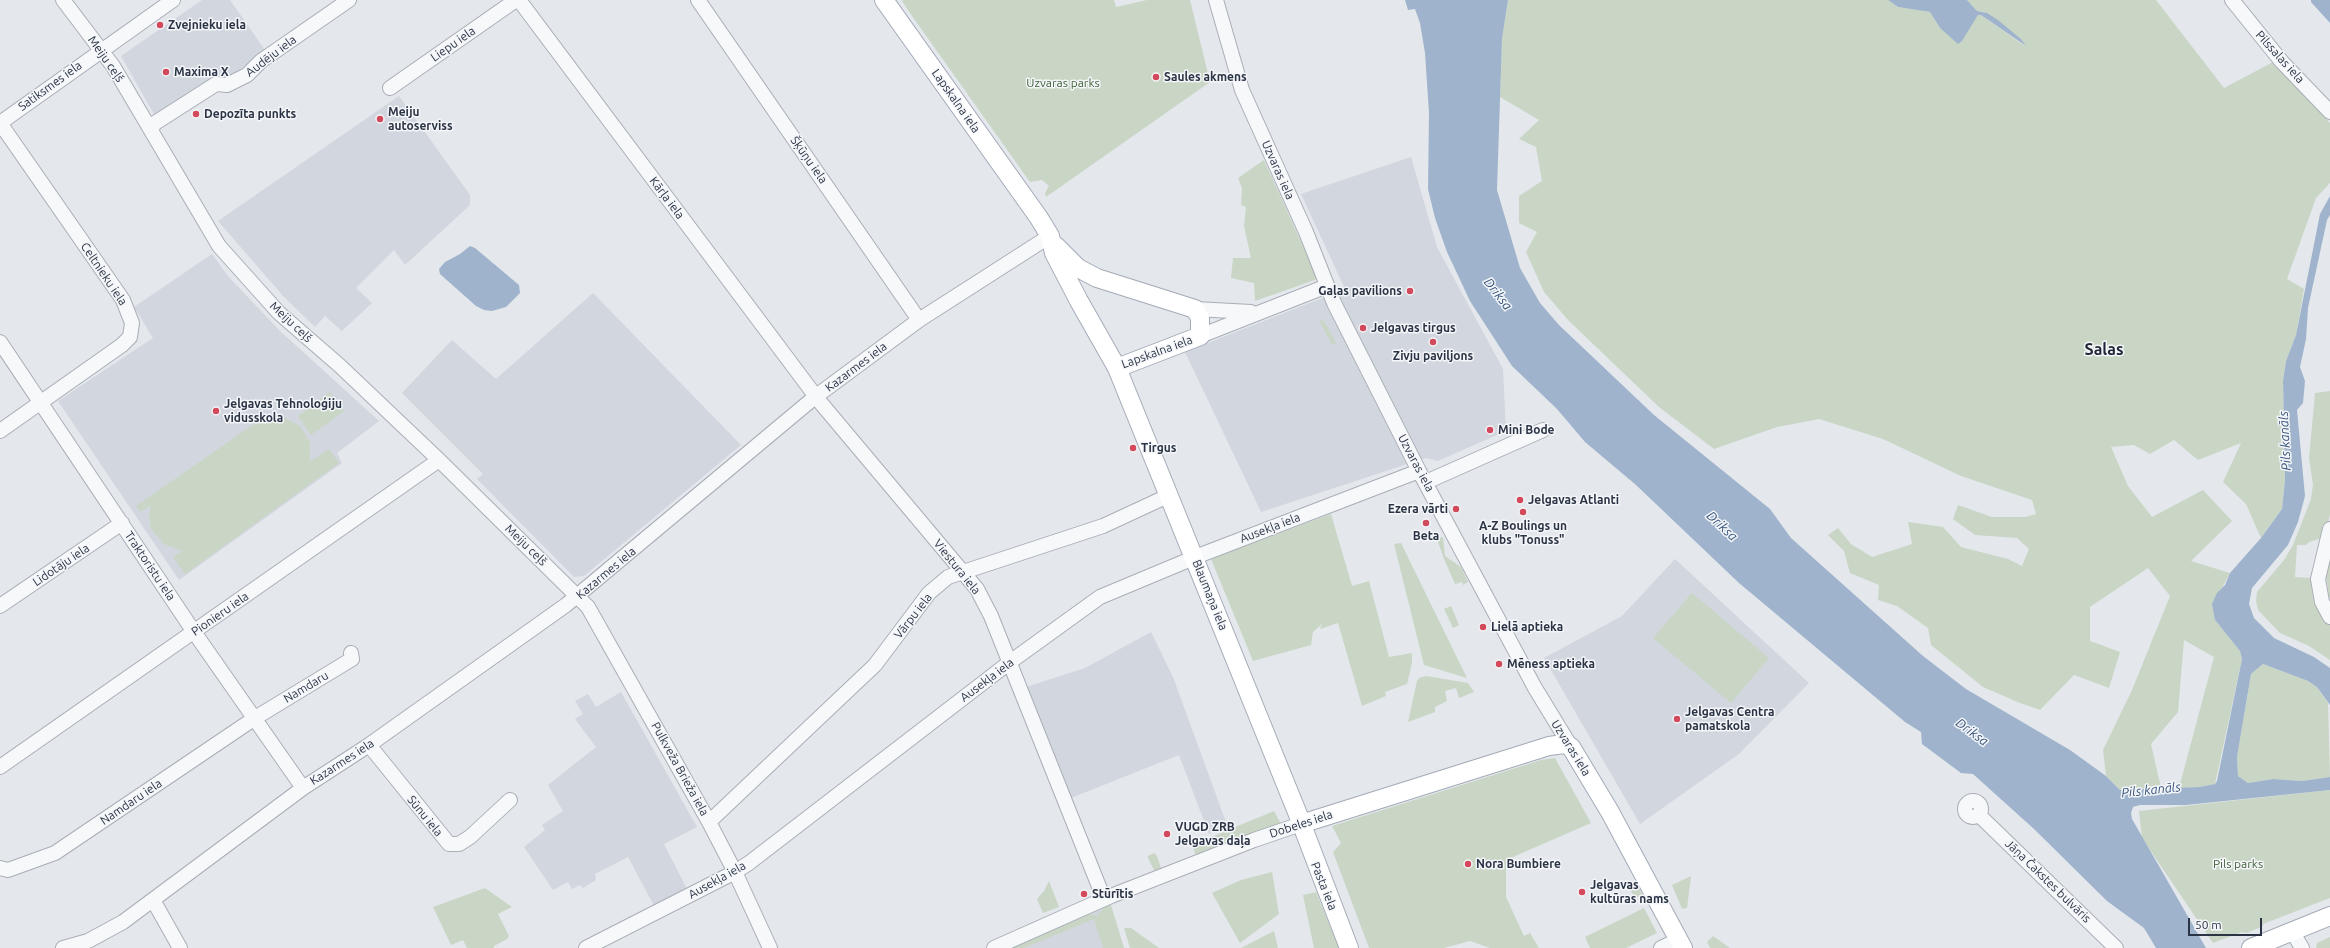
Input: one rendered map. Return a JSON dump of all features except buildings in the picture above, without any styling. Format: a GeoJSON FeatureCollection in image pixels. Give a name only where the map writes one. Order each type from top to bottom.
{"type":"FeatureCollection","features":[{"type":"Feature","properties":{"kind":"main road","name":"Lapskalna iela"},"geometry":{"type":"LineString","coordinates":[[884,0],[1040,218],[1051,239],[1078,268],[1097,278],[1195,309]]}},
{"type":"Feature","properties":{"kind":"main road","name":"Lapskalna iela"},"geometry":{"type":"LineString","coordinates":[[1051,239],[1054,253],[1061,267],[1117,368],[1200,336]]}},
{"type":"Feature","properties":{"kind":"main road"},"geometry":{"type":"LineString","coordinates":[[1195,309],[1200,318],[1200,336]]}},
{"type":"Feature","properties":{"kind":"main road","name":"Blaumaņa iela"},"geometry":{"type":"LineString","coordinates":[[1117,368],[1170,495],[1301,824]]}},
{"type":"Feature","properties":{"kind":"main road","name":"Dobeles iela"},"geometry":{"type":"LineString","coordinates":[[1301,824],[1549,746],[1564,744],[1572,747]]}},
{"type":"Feature","properties":{"kind":"main road","name":"Uzvaras iela"},"geometry":{"type":"LineString","coordinates":[[1572,747],[1619,828],[1681,944]]}},
{"type":"Feature","properties":{"kind":"main road","name":"Pasta iela"},"geometry":{"type":"LineString","coordinates":[[1301,824],[1349,948]]}},
{"type":"Feature","properties":{"kind":"main road"},"geometry":{"type":"LineString","coordinates":[[2251,948],[2330,916]]}},
{"type":"Feature","properties":{"kind":"street","name":"Meiju ceļš"},"geometry":{"type":"LineString","coordinates":[[63,0],[101,50],[151,129],[219,246],[279,313],[340,366],[439,460],[579,597]]}},
{"type":"Feature","properties":{"kind":"street"},"geometry":{"type":"LineString","coordinates":[[101,50],[173,0]]}},
{"type":"Feature","properties":{"kind":"street","name":"Audēju iela"},"geometry":{"type":"LineString","coordinates":[[151,129],[155,123],[216,84],[227,85],[247,75],[261,61],[349,0]]}},
{"type":"Feature","properties":{"kind":"street","name":"Liepu iela"},"geometry":{"type":"LineString","coordinates":[[390,88],[518,0]]}},
{"type":"Feature","properties":{"kind":"street","name":"Kārļa iela"},"geometry":{"type":"LineString","coordinates":[[518,0],[815,397]]}},
{"type":"Feature","properties":{"kind":"street","name":"Šķūņu iela"},"geometry":{"type":"LineString","coordinates":[[698,0],[919,320]]}},
{"type":"Feature","properties":{"kind":"street","name":"Uzvaras iela"},"geometry":{"type":"LineString","coordinates":[[1216,0],[1242,90],[1306,232],[1327,286],[1423,476],[1535,688],[1572,747]]}},
{"type":"Feature","properties":{"kind":"street","name":"Pilssalas iela"},"geometry":{"type":"LineString","coordinates":[[2232,0],[2282,62],[2330,112]]}},
{"type":"Feature","properties":{"kind":"street","name":"Satiksmes iela"},"geometry":{"type":"LineString","coordinates":[[0,123],[101,50]]}},
{"type":"Feature","properties":{"kind":"street","name":"Celtnieku iela"},"geometry":{"type":"LineString","coordinates":[[0,123],[123,300],[132,323],[130,337],[122,345],[0,432]]}},
{"type":"Feature","properties":{"kind":"street","name":"Kazarmes iela"},"geometry":{"type":"LineString","coordinates":[[63,948],[76,946],[106,933],[153,900],[303,788],[369,745],[579,597],[815,397],[919,320],[1051,239]]}},
{"type":"Feature","properties":{"kind":"street","name":"Lapskalna iela"},"geometry":{"type":"LineString","coordinates":[[1200,336],[1327,286]]}},
{"type":"Feature","properties":{"kind":"street","name":"Lapskalna iela"},"geometry":{"type":"LineString","coordinates":[[1195,309],[1235,313],[1262,312]]}},
{"type":"Feature","properties":{"kind":"street","name":"Traktoristu iela"},"geometry":{"type":"LineString","coordinates":[[0,342],[194,632],[303,788]]}},
{"type":"Feature","properties":{"kind":"street","name":"Viestura iela"},"geometry":{"type":"LineString","coordinates":[[815,397],[962,571],[980,595],[1010,662],[1104,899]]}},
{"type":"Feature","properties":{"kind":"street"},"geometry":{"type":"LineString","coordinates":[[1423,476],[1543,430]]}},
{"type":"Feature","properties":{"kind":"street","name":"Pionieru iela"},"geometry":{"type":"LineString","coordinates":[[0,767],[439,460]]}},
{"type":"Feature","properties":{"kind":"street","name":"Ausekļa iela"},"geometry":{"type":"LineString","coordinates":[[586,948],[736,872],[1010,662],[1100,597],[1194,557],[1423,476]]}},
{"type":"Feature","properties":{"kind":"street","name":"Vārpu iela"},"geometry":{"type":"LineString","coordinates":[[709,822],[875,666],[930,593],[948,577],[962,571],[1103,526],[1170,495]]}},
{"type":"Feature","properties":{"kind":"street","name":"Lidotāju iela"},"geometry":{"type":"LineString","coordinates":[[0,606],[122,523]]}},
{"type":"Feature","properties":{"kind":"street"},"geometry":{"type":"LineString","coordinates":[[2330,529],[2318,579],[2322,602],[2330,617]]}},
{"type":"Feature","properties":{"kind":"street","name":"Pulkveža Brieža iela"},"geometry":{"type":"LineString","coordinates":[[579,597],[588,607],[709,822],[736,872],[770,948]]}},
{"type":"Feature","properties":{"kind":"street","name":"Namdaru"},"geometry":{"type":"LineString","coordinates":[[255,718],[352,659],[351,654]]}},
{"type":"Feature","properties":{"kind":"street","name":"Namdaru iela"},"geometry":{"type":"LineString","coordinates":[[0,868],[8,870],[55,853],[255,718]]}},
{"type":"Feature","properties":{"kind":"street","name":"Sūnu iela"},"geometry":{"type":"LineString","coordinates":[[369,745],[449,844],[460,844],[470,837],[510,800]]}},
{"type":"Feature","properties":{"kind":"street","name":"Jāņa Čakstes bulvāris"},"geometry":{"type":"LineString","coordinates":[[1979,815],[2116,948]]}},
{"type":"Feature","properties":{"kind":"street","name":"Dobeles iela"},"geometry":{"type":"LineString","coordinates":[[994,948],[1104,899],[1254,840],[1301,824]]}},
{"type":"Feature","properties":{"kind":"street"},"geometry":{"type":"LineString","coordinates":[[153,900],[180,948]]}},
{"type":"Feature","properties":{"kind":"street"},"geometry":{"type":"LineString","coordinates":[[2292,931],[2302,948]]}},
{"type":"Feature","properties":{"kind":"street"},"geometry":{"type":"LineString","coordinates":[[1661,948],[1681,944]]}},
{"type":"Feature","properties":{"kind":"shaded area"},"geometry":{"type":"Polygon","coordinates":[[[202,0],[230,0],[265,50],[160,125],[121,56],[202,0]]]}},
{"type":"Feature","properties":{"kind":"shaded area"},"geometry":{"type":"Polygon","coordinates":[[[399,96],[470,195],[470,205],[405,265],[394,250],[356,288],[372,303],[342,331],[325,316],[315,327],[284,297],[218,221],[399,96]]]}},
{"type":"Feature","properties":{"kind":"shaded area","name":"Jelgavas tirgus"},"geometry":{"type":"Polygon","coordinates":[[[1411,157],[1437,247],[1503,369],[1506,431],[1438,461],[1426,458],[1261,512],[1185,352],[1345,289],[1301,194],[1411,157]]]}},
{"type":"Feature","properties":{"kind":"shaded area","name":"Jelgavas Tehnoloģiju vidusskola"},"geometry":{"type":"Polygon","coordinates":[[[212,254],[228,276],[279,330],[379,421],[337,453],[342,463],[179,580],[58,401],[153,338],[134,307],[212,254]]]}},
{"type":"Feature","properties":{"kind":"shaded area"},"geometry":{"type":"Polygon","coordinates":[[[593,293],[741,445],[584,576],[574,577],[477,479],[483,474],[402,393],[452,340],[496,379],[593,293]]]}},
{"type":"Feature","properties":{"kind":"shaded area","name":"Jelgavas Centra pamatskola"},"geometry":{"type":"Polygon","coordinates":[[[1675,559],[1809,683],[1739,754],[1640,824],[1544,658],[1622,616],[1675,559]]]}},
{"type":"Feature","properties":{"kind":"shaded area"},"geometry":{"type":"Polygon","coordinates":[[[1151,632],[1173,677],[1227,825],[1209,834],[1179,755],[1066,800],[1023,688],[1085,668],[1151,632]]]}},
{"type":"Feature","properties":{"kind":"shaded area"},"geometry":{"type":"Polygon","coordinates":[[[621,692],[697,827],[664,844],[687,889],[654,906],[628,857],[595,874],[596,880],[583,888],[580,885],[572,889],[568,882],[553,890],[524,847],[545,830],[542,825],[563,811],[548,785],[596,747],[575,719],[583,714],[575,701],[588,694],[596,707],[621,692]]]}},
{"type":"Feature","properties":{"kind":"shaded area"},"geometry":{"type":"Polygon","coordinates":[[[1110,905],[1124,948],[1008,948],[1083,914],[1110,905]]]}},
{"type":"Feature","properties":{"kind":"green space","name":"Uzvaras parks"},"geometry":{"type":"Polygon","coordinates":[[[1114,0],[1116,7],[1147,0],[1190,0],[1210,82],[1046,197],[1045,193],[1049,186],[1042,180],[1030,182],[912,16],[902,1],[1114,0]]]}},
{"type":"Feature","properties":{"kind":"green space"},"geometry":{"type":"Polygon","coordinates":[[[1508,0],[1888,0],[1898,7],[1930,12],[1940,28],[1960,43],[1978,15],[1981,15],[2025,46],[2021,39],[1984,12],[1977,11],[1967,0],[2156,0],[2224,88],[2275,61],[2330,123],[2330,183],[2316,198],[2287,279],[2304,289],[2296,335],[2286,361],[2283,381],[2285,480],[2282,509],[2261,538],[2246,504],[2223,482],[2241,443],[2198,460],[2174,440],[2150,454],[2134,445],[2111,447],[2128,486],[2152,517],[2203,490],[2232,521],[2191,561],[2230,573],[2222,588],[2215,620],[2240,651],[2242,659],[2215,784],[2199,787],[2179,788],[2214,657],[2184,640],[2178,712],[2151,744],[2161,788],[2120,790],[2106,776],[2103,750],[2132,690],[2170,596],[2148,568],[2090,607],[2090,641],[2120,652],[2109,688],[2074,675],[2040,710],[2020,703],[1983,687],[1931,645],[1928,628],[1897,606],[1878,600],[1879,585],[1850,573],[1844,551],[1828,535],[1838,528],[1851,544],[1872,557],[1912,544],[1908,522],[1943,527],[1961,547],[2008,559],[2022,566],[2029,549],[2017,538],[1975,535],[1953,519],[1958,505],[1992,517],[2026,517],[2036,514],[2032,500],[1961,476],[1883,439],[1819,419],[1777,427],[1714,449],[1659,407],[1569,321],[1544,292],[1526,252],[1537,232],[1519,223],[1519,196],[1542,181],[1536,147],[1519,139],[1539,120],[1500,97],[1502,39],[1508,0]]]}},
{"type":"Feature","properties":{"kind":"green space"},"geometry":{"type":"Polygon","coordinates":[[[1264,160],[1317,277],[1315,280],[1255,301],[1254,283],[1231,278],[1233,258],[1251,258],[1244,226],[1246,207],[1241,205],[1242,188],[1238,178],[1264,160]]]}},
{"type":"Feature","properties":{"kind":"green space"},"geometry":{"type":"Polygon","coordinates":[[[1319,320],[1324,321],[1336,343],[1332,345],[1319,320]]]}},
{"type":"Feature","properties":{"kind":"green space"},"geometry":{"type":"Polygon","coordinates":[[[2330,391],[2330,514],[2325,537],[2309,542],[2306,545],[2297,545],[2295,577],[2312,578],[2330,622],[2330,660],[2309,646],[2280,633],[2258,610],[2256,601],[2257,592],[2284,560],[2293,545],[2311,499],[2313,485],[2309,458],[2315,393],[2330,391]]]}},
{"type":"Feature","properties":{"kind":"green space"},"geometry":{"type":"Polygon","coordinates":[[[330,392],[344,411],[311,435],[298,416],[330,392]]]}},
{"type":"Feature","properties":{"kind":"green space"},"geometry":{"type":"Polygon","coordinates":[[[270,417],[284,417],[301,427],[310,443],[310,462],[329,449],[339,463],[185,574],[173,557],[182,551],[164,544],[151,529],[149,516],[151,505],[140,512],[136,506],[257,422],[270,417]]]}},
{"type":"Feature","properties":{"kind":"green space"},"geometry":{"type":"Polygon","coordinates":[[[1331,514],[1352,586],[1369,581],[1389,657],[1412,653],[1412,663],[1407,684],[1385,692],[1386,696],[1362,706],[1338,623],[1320,629],[1322,624],[1313,632],[1311,645],[1253,661],[1211,559],[1331,514]]]}},
{"type":"Feature","properties":{"kind":"green space"},"geometry":{"type":"Polygon","coordinates":[[[1443,537],[1445,556],[1461,567],[1468,582],[1463,585],[1462,582],[1455,584],[1444,559],[1437,539],[1443,537]]]}},
{"type":"Feature","properties":{"kind":"green space"},"geometry":{"type":"Polygon","coordinates":[[[1401,543],[1467,678],[1424,665],[1394,544],[1401,543]]]}},
{"type":"Feature","properties":{"kind":"green space"},"geometry":{"type":"Polygon","coordinates":[[[2330,552],[2330,603],[2326,575],[2330,552]]]}},
{"type":"Feature","properties":{"kind":"green space"},"geometry":{"type":"Polygon","coordinates":[[[1692,593],[1769,658],[1731,703],[1653,638],[1692,593]]]}},
{"type":"Feature","properties":{"kind":"green space"},"geometry":{"type":"Polygon","coordinates":[[[1451,606],[1459,625],[1453,628],[1444,609],[1451,606]]]}},
{"type":"Feature","properties":{"kind":"green space"},"geometry":{"type":"Polygon","coordinates":[[[2263,664],[2308,681],[2317,687],[2328,703],[2330,777],[2302,781],[2273,779],[2248,783],[2238,776],[2237,757],[2251,674],[2263,664]]]}},
{"type":"Feature","properties":{"kind":"green space"},"geometry":{"type":"Polygon","coordinates":[[[1426,676],[1468,683],[1474,692],[1459,698],[1456,688],[1445,691],[1447,701],[1435,707],[1435,712],[1408,722],[1417,681],[1419,678],[1426,676]]]}},
{"type":"Feature","properties":{"kind":"green space"},"geometry":{"type":"Polygon","coordinates":[[[1555,758],[1591,823],[1506,860],[1506,897],[1524,936],[1530,933],[1539,948],[1490,948],[1470,941],[1444,948],[1369,948],[1333,852],[1341,843],[1332,826],[1541,760],[1555,758]]]}},
{"type":"Feature","properties":{"kind":"green space","name":"Pils parks"},"geometry":{"type":"Polygon","coordinates":[[[2330,790],[2330,898],[2263,924],[2263,926],[2247,933],[2242,932],[2213,943],[2142,838],[2139,811],[2330,790]]]}},
{"type":"Feature","properties":{"kind":"green space"},"geometry":{"type":"Polygon","coordinates":[[[1274,811],[1281,824],[1196,856],[1192,845],[1274,811]]]}},
{"type":"Feature","properties":{"kind":"green space"},"geometry":{"type":"Polygon","coordinates":[[[1154,853],[1157,856],[1161,868],[1155,872],[1148,858],[1148,856],[1154,853]]]}},
{"type":"Feature","properties":{"kind":"green space"},"geometry":{"type":"Polygon","coordinates":[[[1272,872],[1279,914],[1240,943],[1212,893],[1241,880],[1272,872]]]}},
{"type":"Feature","properties":{"kind":"green space"},"geometry":{"type":"Polygon","coordinates":[[[1691,876],[1687,908],[1682,909],[1672,885],[1691,876]]]}},
{"type":"Feature","properties":{"kind":"green space"},"geometry":{"type":"Polygon","coordinates":[[[1049,881],[1059,907],[1043,913],[1037,899],[1044,891],[1049,881]]]}},
{"type":"Feature","properties":{"kind":"green space"},"geometry":{"type":"Polygon","coordinates":[[[1637,883],[1643,897],[1634,897],[1629,886],[1637,883]]]}},
{"type":"Feature","properties":{"kind":"green space"},"geometry":{"type":"Polygon","coordinates":[[[485,888],[512,907],[498,914],[509,936],[507,939],[494,946],[494,948],[467,948],[463,940],[451,945],[433,907],[485,888]]]}},
{"type":"Feature","properties":{"kind":"green space"},"geometry":{"type":"Polygon","coordinates":[[[1316,892],[1339,948],[1314,948],[1303,895],[1316,892]]]}},
{"type":"Feature","properties":{"kind":"green space"},"geometry":{"type":"Polygon","coordinates":[[[1106,905],[1111,905],[1124,948],[1103,948],[1094,919],[1024,948],[1008,948],[1088,914],[1097,916],[1106,905]]]}},
{"type":"Feature","properties":{"kind":"green space"},"geometry":{"type":"Polygon","coordinates":[[[1644,908],[1657,933],[1626,948],[1590,948],[1585,937],[1644,908]]]}},
{"type":"Feature","properties":{"kind":"green space"},"geometry":{"type":"Polygon","coordinates":[[[1124,928],[1131,928],[1159,948],[1130,948],[1124,928]]]}},
{"type":"Feature","properties":{"kind":"green space"},"geometry":{"type":"Polygon","coordinates":[[[1274,931],[1278,948],[1241,948],[1274,931]]]}},
{"type":"Feature","properties":{"kind":"green space"},"geometry":{"type":"Polygon","coordinates":[[[1713,936],[1730,948],[1710,948],[1707,942],[1713,936]]]}},
{"type":"Feature","properties":{"kind":"green space"},"geometry":{"type":"Polygon","coordinates":[[[2330,937],[2330,948],[2316,948],[2317,943],[2330,937]]]}},
{"type":"Feature","properties":{"kind":"water"},"geometry":{"type":"Polygon","coordinates":[[[1405,0],[1508,0],[1502,39],[1497,190],[1520,268],[1540,303],[1559,325],[1654,415],[1770,509],[1791,538],[1923,656],[1966,689],[2070,750],[2106,776],[2120,790],[2199,787],[2215,784],[2217,781],[2242,659],[2240,651],[2215,620],[2212,604],[2217,593],[2225,585],[2230,573],[2261,538],[2282,509],[2285,480],[2283,381],[2286,361],[2296,335],[2320,214],[2330,196],[2330,215],[2327,220],[2308,308],[2306,339],[2300,367],[2305,381],[2303,403],[2297,410],[2305,496],[2298,522],[2288,545],[2252,588],[2249,604],[2254,618],[2274,638],[2314,657],[2330,668],[2330,705],[2317,687],[2308,681],[2263,664],[2251,674],[2237,757],[2238,776],[2248,783],[2273,779],[2302,781],[2330,777],[2330,790],[2186,805],[2140,805],[2133,807],[2131,813],[2132,819],[2206,948],[2156,948],[2144,928],[2107,901],[2034,829],[1973,774],[1961,773],[1922,744],[1921,732],[1905,722],[1739,583],[1636,485],[1585,442],[1557,409],[1512,366],[1470,301],[1447,252],[1435,218],[1428,189],[1429,113],[1425,53],[1420,23],[1415,9],[1408,10],[1405,0]]]}},
{"type":"Feature","properties":{"kind":"water"},"geometry":{"type":"Polygon","coordinates":[[[1888,0],[1967,0],[1977,11],[1987,13],[1998,20],[2021,39],[2026,46],[1981,15],[1978,15],[1962,41],[1958,44],[1940,28],[1930,12],[1898,7],[1888,0]]]}},
{"type":"Feature","properties":{"kind":"water"},"geometry":{"type":"Polygon","coordinates":[[[2311,0],[2330,0],[2330,23],[2311,2],[2311,0]]]}},
{"type":"Feature","properties":{"kind":"water"},"geometry":{"type":"Polygon","coordinates":[[[470,246],[475,248],[519,285],[520,293],[506,307],[492,311],[484,310],[476,306],[440,274],[439,269],[445,262],[460,254],[470,246]]]}},
{"type":"Feature","properties":{"kind":"place","name":"Zvejnieku iela"},"geometry":{"type":"Point","coordinates":[160,25]}},
{"type":"Feature","properties":{"kind":"place","name":"Maxima X"},"geometry":{"type":"Point","coordinates":[166,72]}},
{"type":"Feature","properties":{"kind":"place","name":"Saules akmens"},"geometry":{"type":"Point","coordinates":[1156,77]}},
{"type":"Feature","properties":{"kind":"place","name":"Depozīta punkts"},"geometry":{"type":"Point","coordinates":[196,114]}},
{"type":"Feature","properties":{"kind":"place","name":"Meiju autoserviss"},"geometry":{"type":"Point","coordinates":[380,119]}},
{"type":"Feature","properties":{"kind":"place","name":"Gaļas pavilions"},"geometry":{"type":"Point","coordinates":[1410,291]}},
{"type":"Feature","properties":{"kind":"place","name":"Jelgavas tirgus"},"geometry":{"type":"Point","coordinates":[1363,328]}},
{"type":"Feature","properties":{"kind":"place","name":"Zivju paviljons"},"geometry":{"type":"Point","coordinates":[1433,342]}},
{"type":"Feature","properties":{"kind":"place","name":"Jelgavas Tehnoloģiju vidusskola"},"geometry":{"type":"Point","coordinates":[216,411]}},
{"type":"Feature","properties":{"kind":"place","name":"Mini Bode"},"geometry":{"type":"Point","coordinates":[1490,430]}},
{"type":"Feature","properties":{"kind":"place","name":"Tirgus"},"geometry":{"type":"Point","coordinates":[1133,448]}},
{"type":"Feature","properties":{"kind":"place","name":"Jelgavas Atlanti"},"geometry":{"type":"Point","coordinates":[1520,500]}},
{"type":"Feature","properties":{"kind":"place","name":"Ezera vārti"},"geometry":{"type":"Point","coordinates":[1456,509]}},
{"type":"Feature","properties":{"kind":"place","name":"A-Z Boulings un klubs \"Tonuss\""},"geometry":{"type":"Point","coordinates":[1523,512]}},
{"type":"Feature","properties":{"kind":"place","name":"Beta"},"geometry":{"type":"Point","coordinates":[1426,523]}},
{"type":"Feature","properties":{"kind":"place","name":"Lielā aptieka"},"geometry":{"type":"Point","coordinates":[1483,627]}},
{"type":"Feature","properties":{"kind":"place","name":"Mēness aptieka"},"geometry":{"type":"Point","coordinates":[1499,664]}},
{"type":"Feature","properties":{"kind":"place","name":"Jelgavas Centra pamatskola"},"geometry":{"type":"Point","coordinates":[1677,719]}},
{"type":"Feature","properties":{"kind":"place","name":"VUGD ZRB Jelgavas daļa"},"geometry":{"type":"Point","coordinates":[1167,834]}},
{"type":"Feature","properties":{"kind":"place","name":"Nora Bumbiere"},"geometry":{"type":"Point","coordinates":[1468,864]}},
{"type":"Feature","properties":{"kind":"place","name":"Jelgavas kultūras nams"},"geometry":{"type":"Point","coordinates":[1582,892]}},
{"type":"Feature","properties":{"kind":"place","name":"Stūrītis"},"geometry":{"type":"Point","coordinates":[1084,894]}},
{"type":"Feature","properties":{"kind":"district","name":"Salas"},"geometry":{"type":"Point","coordinates":[2104,350]}},
{"type":"Feature","properties":{"kind":"water label","name":"Driksa"},"geometry":{"type":"Point","coordinates":[1498,294]}},
{"type":"Feature","properties":{"kind":"water label","name":"Pils kanāls"},"geometry":{"type":"Point","coordinates":[2285,441]}},
{"type":"Feature","properties":{"kind":"water label","name":"Driksa"},"geometry":{"type":"Point","coordinates":[1722,526]}},
{"type":"Feature","properties":{"kind":"water label","name":"Driksa"},"geometry":{"type":"Point","coordinates":[1972,732]}},
{"type":"Feature","properties":{"kind":"water label","name":"Pils kanāls"},"geometry":{"type":"Point","coordinates":[2151,790]}}]}
